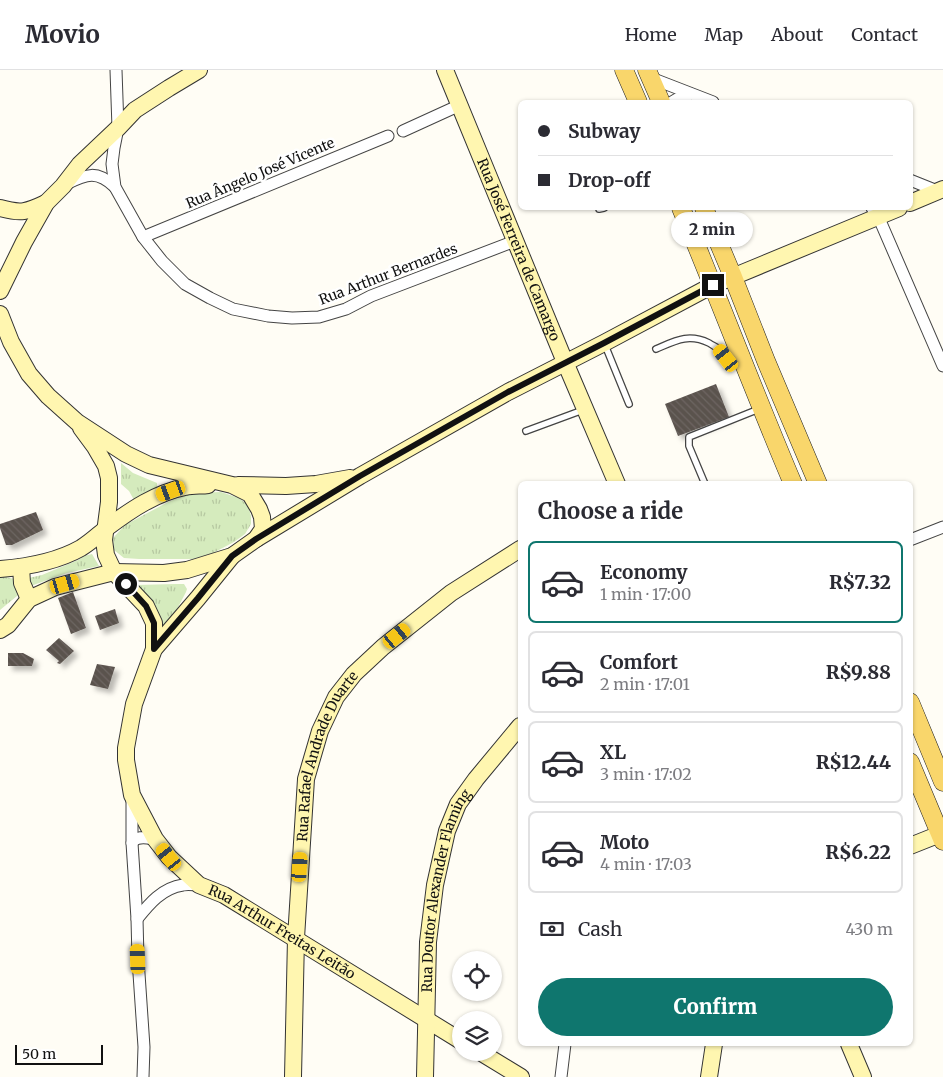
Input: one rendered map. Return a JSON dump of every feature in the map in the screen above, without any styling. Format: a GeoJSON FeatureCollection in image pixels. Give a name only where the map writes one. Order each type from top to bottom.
{"type":"FeatureCollection","features":[{"type":"Feature","properties":{"kind":"main road"},"geometry":{"type":"LineString","coordinates":[[624,70],[637,100]]}},
{"type":"Feature","properties":{"kind":"main road"},"geometry":{"type":"LineString","coordinates":[[649,74],[660,100]]}},
{"type":"Feature","properties":{"kind":"main road"},"geometry":{"type":"LineString","coordinates":[[682,210],[792,481]]}},
{"type":"Feature","properties":{"kind":"main road"},"geometry":{"type":"LineString","coordinates":[[705,210],[817,481]]}},
{"type":"Feature","properties":{"kind":"main road"},"geometry":{"type":"LineString","coordinates":[[745,369],[766,360]]}},
{"type":"Feature","properties":{"kind":"main road"},"geometry":{"type":"LineString","coordinates":[[777,445],[798,436]]}},
{"type":"Feature","properties":{"kind":"main road"},"geometry":{"type":"LineString","coordinates":[[913,715],[943,782]]}},
{"type":"Feature","properties":{"kind":"main road"},"geometry":{"type":"LineString","coordinates":[[913,769],[941,837]]}},
{"type":"Feature","properties":{"kind":"street","name":"Rua Arthur Bernardes"},"geometry":{"type":"LineString","coordinates":[[116,70],[118,128],[112,164],[115,186],[143,237],[162,261],[185,284],[234,309],[268,316],[292,318],[319,317],[346,309],[371,296],[515,241]]}},
{"type":"Feature","properties":{"kind":"street"},"geometry":{"type":"LineString","coordinates":[[0,291],[46,203],[63,186],[80,164],[135,110],[199,70]]}},
{"type":"Feature","properties":{"kind":"street","name":"Rua José Ferreira de Camargo"},"geometry":{"type":"LineString","coordinates":[[446,70],[565,362],[617,481]]}},
{"type":"Feature","properties":{"kind":"street"},"geometry":{"type":"LineString","coordinates":[[649,74],[708,100]]}},
{"type":"Feature","properties":{"kind":"street"},"geometry":{"type":"LineString","coordinates":[[675,100],[691,94]]}},
{"type":"Feature","properties":{"kind":"street"},"geometry":{"type":"LineString","coordinates":[[403,131],[460,105]]}},
{"type":"Feature","properties":{"kind":"street","name":"Rua Ângelo José Vicente"},"geometry":{"type":"LineString","coordinates":[[143,237],[388,136]]}},
{"type":"Feature","properties":{"kind":"street"},"geometry":{"type":"LineString","coordinates":[[63,186],[77,178],[98,175],[107,179],[115,186]]}},
{"type":"Feature","properties":{"kind":"street"},"geometry":{"type":"LineString","coordinates":[[913,181],[941,192]]}},
{"type":"Feature","properties":{"kind":"street"},"geometry":{"type":"LineString","coordinates":[[913,202],[941,192]]}},
{"type":"Feature","properties":{"kind":"street"},"geometry":{"type":"LineString","coordinates":[[0,208],[14,212],[27,212],[46,203]]}},
{"type":"Feature","properties":{"kind":"street"},"geometry":{"type":"LineString","coordinates":[[154,649],[232,556],[256,539],[360,476],[508,392],[713,285],[875,212],[943,366]]}},
{"type":"Feature","properties":{"kind":"street"},"geometry":{"type":"LineString","coordinates":[[0,314],[11,342],[29,374],[48,396],[77,422],[126,454],[149,464],[232,485],[250,494],[259,508],[262,517],[263,529],[256,539]]}},
{"type":"Feature","properties":{"kind":"street"},"geometry":{"type":"LineString","coordinates":[[77,422],[106,466],[109,478],[109,502],[104,546],[106,555],[114,572],[146,606],[154,623],[154,649]]}},
{"type":"Feature","properties":{"kind":"street"},"geometry":{"type":"LineString","coordinates":[[0,569],[21,567],[54,559],[79,549],[91,542],[133,508],[156,496],[186,486],[286,486],[316,484],[360,476]]}},
{"type":"Feature","properties":{"kind":"street"},"geometry":{"type":"LineString","coordinates":[[913,539],[943,526]]}},
{"type":"Feature","properties":{"kind":"street","name":"Rua Rafael Andrade Duarte"},"geometry":{"type":"LineString","coordinates":[[292,1077],[296,938],[306,779],[320,731],[336,697],[354,674],[383,647],[451,593],[518,551]]}},
{"type":"Feature","properties":{"kind":"street"},"geometry":{"type":"LineString","coordinates":[[0,630],[8,625],[29,599],[55,587],[114,572],[164,573],[187,570],[232,556]]}},
{"type":"Feature","properties":{"kind":"street"},"geometry":{"type":"LineString","coordinates":[[21,567],[22,583],[29,599]]}},
{"type":"Feature","properties":{"kind":"street","name":"Rua Arthur Freitas Leitão"},"geometry":{"type":"LineString","coordinates":[[154,649],[134,704],[126,748],[126,760],[132,795],[155,839],[169,857],[199,885],[224,895],[452,1036]]}},
{"type":"Feature","properties":{"kind":"street","name":"Rua Doutor Alexander Flaming"},"geometry":{"type":"LineString","coordinates":[[425,1077],[428,942],[434,885],[447,831],[458,804],[518,728]]}},
{"type":"Feature","properties":{"kind":"street"},"geometry":{"type":"LineString","coordinates":[[132,795],[132,843],[144,1048],[143,1077]]}},
{"type":"Feature","properties":{"kind":"street"},"geometry":{"type":"LineString","coordinates":[[913,845],[941,837]]}},
{"type":"Feature","properties":{"kind":"street"},"geometry":{"type":"LineString","coordinates":[[132,843],[138,838],[155,839]]}},
{"type":"Feature","properties":{"kind":"street"},"geometry":{"type":"LineString","coordinates":[[137,919],[151,902],[165,891],[183,885],[199,885]]}},
{"type":"Feature","properties":{"kind":"street"},"geometry":{"type":"LineString","coordinates":[[561,1077],[565,1046]]}},
{"type":"Feature","properties":{"kind":"street"},"geometry":{"type":"LineString","coordinates":[[709,1077],[714,1046]]}},
{"type":"Feature","properties":{"kind":"street"},"geometry":{"type":"LineString","coordinates":[[850,1046],[863,1077]]}},
{"type":"Feature","properties":{"kind":"street"},"geometry":{"type":"LineString","coordinates":[[495,1061],[521,1077]]}},
{"type":"Feature","properties":{"kind":"lane"},"geometry":{"type":"LineString","coordinates":[[656,349],[680,339],[702,340],[718,348],[726,358],[735,365],[745,369]]}},
{"type":"Feature","properties":{"kind":"lane"},"geometry":{"type":"LineString","coordinates":[[604,343],[629,404]]}},
{"type":"Feature","properties":{"kind":"lane"},"geometry":{"type":"LineString","coordinates":[[704,481],[689,446],[689,437],[761,408]]}},
{"type":"Feature","properties":{"kind":"lane"},"geometry":{"type":"LineString","coordinates":[[526,431],[585,409]]}},
{"type":"Feature","properties":{"kind":"green space"},"geometry":{"type":"Polygon","coordinates":[[[121,463],[133,473],[157,483],[157,488],[134,500],[129,491],[121,484],[121,463]]]}},
{"type":"Feature","properties":{"kind":"green space"},"geometry":{"type":"Polygon","coordinates":[[[221,492],[239,498],[248,505],[251,516],[251,524],[245,534],[234,542],[213,553],[193,559],[124,558],[114,550],[113,538],[125,525],[170,501],[193,493],[221,492]]]}},
{"type":"Feature","properties":{"kind":"green space"},"geometry":{"type":"Polygon","coordinates":[[[92,554],[99,566],[67,573],[28,587],[0,610],[0,576],[20,580],[42,575],[92,554]]]}},
{"type":"Feature","properties":{"kind":"green space"},"geometry":{"type":"Polygon","coordinates":[[[184,584],[187,589],[186,592],[172,619],[168,624],[163,625],[136,585],[184,584]]]}},
{"type":"Feature","properties":{"kind":"building"},"geometry":{"type":"Polygon","coordinates":[[[716,384],[729,417],[678,436],[665,404],[716,384]]]}},
{"type":"Feature","properties":{"kind":"building"},"geometry":{"type":"Polygon","coordinates":[[[36,512],[43,530],[12,545],[6,545],[0,524],[36,512]]]}},
{"type":"Feature","properties":{"kind":"building"},"geometry":{"type":"Polygon","coordinates":[[[73,592],[86,628],[71,634],[58,598],[73,592]]]}},
{"type":"Feature","properties":{"kind":"building"},"geometry":{"type":"Polygon","coordinates":[[[115,609],[119,623],[100,630],[95,616],[115,609]]]}},
{"type":"Feature","properties":{"kind":"building"},"geometry":{"type":"Polygon","coordinates":[[[59,638],[74,651],[60,664],[46,650],[59,638]]]}},
{"type":"Feature","properties":{"kind":"building"},"geometry":{"type":"Polygon","coordinates":[[[8,653],[23,653],[34,659],[32,666],[8,666],[8,653]]]}},
{"type":"Feature","properties":{"kind":"building"},"geometry":{"type":"Polygon","coordinates":[[[97,664],[115,667],[108,689],[90,685],[97,664]]]}},
{"type":"Feature","properties":{"kind":"route"},"geometry":{"type":"LineString","coordinates":[[126,584],[146,606],[154,623],[154,649],[232,556],[256,539],[360,476],[508,392],[713,285]]}}]}
